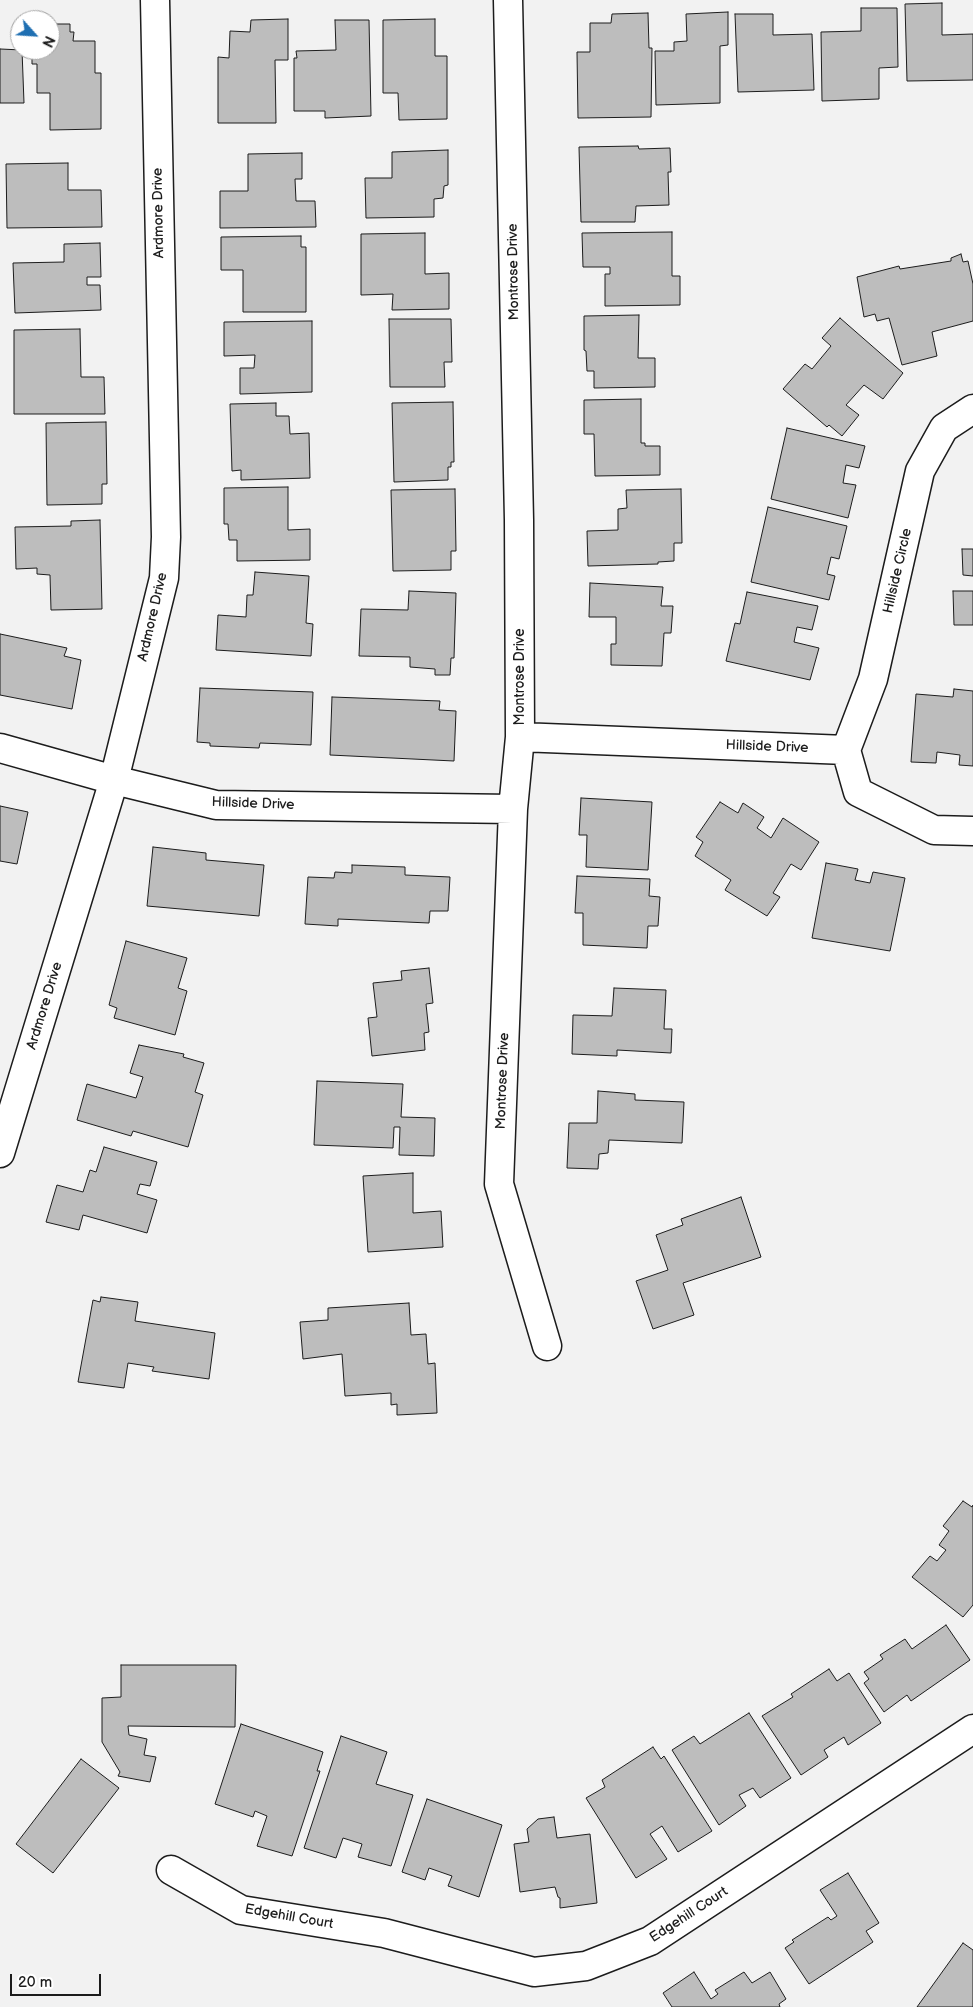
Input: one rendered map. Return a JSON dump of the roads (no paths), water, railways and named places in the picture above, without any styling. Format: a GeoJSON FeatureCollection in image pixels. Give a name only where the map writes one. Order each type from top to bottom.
{"type":"FeatureCollection","features":[{"type":"Feature","properties":{"kind":"street","name":"Ardmore Drive"},"geometry":{"type":"LineString","coordinates":[[0,1153],[114,780],[164,578],[166,527],[155,0]]}},
{"type":"Feature","properties":{"kind":"street","name":"Montrose Drive"},"geometry":{"type":"LineString","coordinates":[[508,0],[519,511],[520,737],[514,809],[499,1184],[547,1346]]}},
{"type":"Feature","properties":{"kind":"street","name":"Hillside Circle"},"geometry":{"type":"LineString","coordinates":[[846,750],[873,679],[920,471],[944,428],[973,409]]}},
{"type":"Feature","properties":{"kind":"street","name":"Hillside Drive"},"geometry":{"type":"LineString","coordinates":[[520,737],[846,750]]}},
{"type":"Feature","properties":{"kind":"street","name":"Hillside Drive"},"geometry":{"type":"LineString","coordinates":[[0,748],[114,780],[216,805],[514,809]]}},
{"type":"Feature","properties":{"kind":"street"},"geometry":{"type":"LineString","coordinates":[[846,750],[858,792],[934,830],[973,831]]}},
{"type":"Feature","properties":{"kind":"street","name":"Edgehill Court"},"geometry":{"type":"LineString","coordinates":[[171,1870],[241,1910],[384,1932],[534,1972],[586,1966],[650,1941],[973,1729]]}}]}
